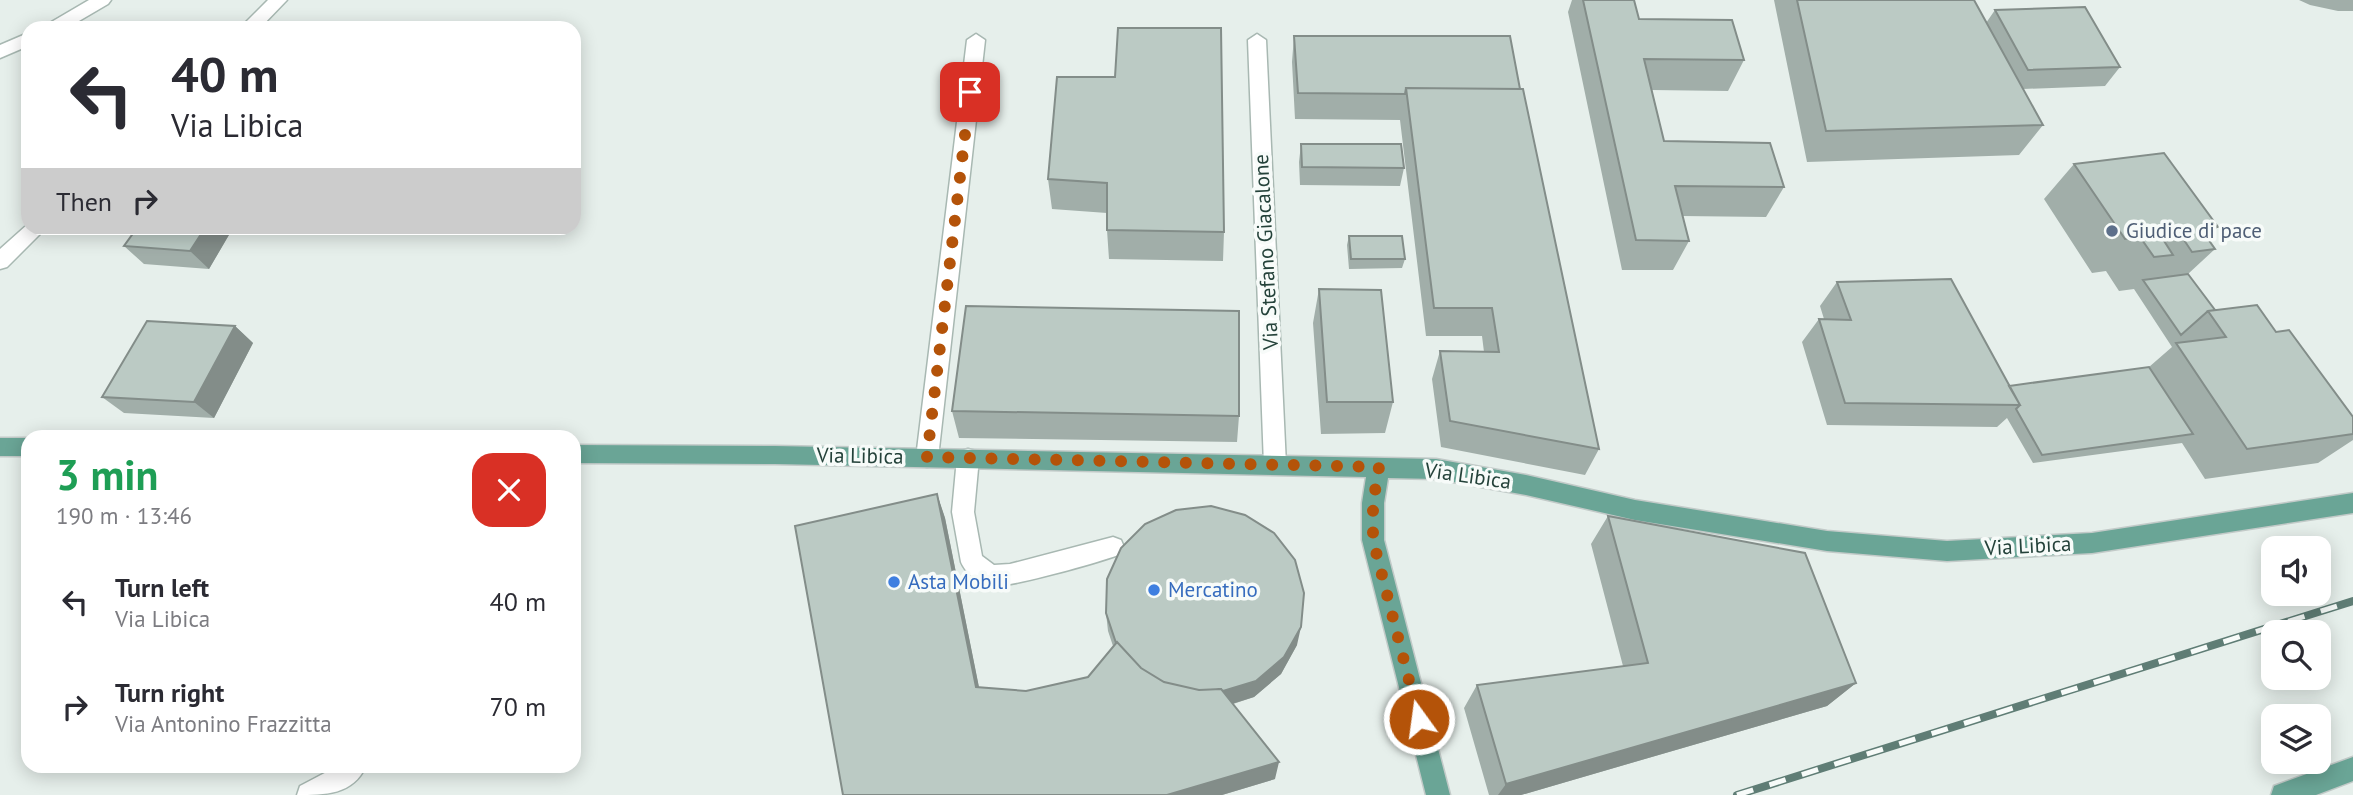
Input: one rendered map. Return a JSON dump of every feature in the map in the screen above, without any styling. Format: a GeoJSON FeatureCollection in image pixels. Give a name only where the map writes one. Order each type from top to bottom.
{"type":"FeatureCollection","features":[{"type":"Feature","properties":{"kind":"main road"},"geometry":{"type":"LineString","coordinates":[[0,446],[21,447]]}},
{"type":"Feature","properties":{"kind":"main road","name":"Via Libica"},"geometry":{"type":"LineString","coordinates":[[581,454],[927,457],[1436,469],[1526,485],[1635,510],[1826,541],[1947,551],[2092,543],[2353,503]]}},
{"type":"Feature","properties":{"kind":"main road"},"geometry":{"type":"LineString","coordinates":[[1379,467],[1373,503],[1373,540],[1438,795]]}},
{"type":"Feature","properties":{"kind":"main road"},"geometry":{"type":"LineString","coordinates":[[2283,795],[2353,769]]}},
{"type":"Feature","properties":{"kind":"street"},"geometry":{"type":"LineString","coordinates":[[66,21],[102,0]]}},
{"type":"Feature","properties":{"kind":"street"},"geometry":{"type":"LineString","coordinates":[[256,21],[278,0]]}},
{"type":"Feature","properties":{"kind":"street"},"geometry":{"type":"LineString","coordinates":[[927,457],[976,40]]}},
{"type":"Feature","properties":{"kind":"street","name":"Via Stefano Giacalone"},"geometry":{"type":"LineString","coordinates":[[1257,40],[1275,465]]}},
{"type":"Feature","properties":{"kind":"street"},"geometry":{"type":"LineString","coordinates":[[0,52],[21,43]]}},
{"type":"Feature","properties":{"kind":"street"},"geometry":{"type":"LineString","coordinates":[[0,261],[28,235]]}},
{"type":"Feature","properties":{"kind":"street"},"geometry":{"type":"LineString","coordinates":[[968,458],[963,512],[972,562],[990,576],[1010,574],[1113,547]]}},
{"type":"Feature","properties":{"kind":"street"},"geometry":{"type":"LineString","coordinates":[[309,795],[348,773]]}},
{"type":"Feature","properties":{"kind":"building"},"geometry":{"type":"Polygon","coordinates":[[[1583,0],[1634,0],[1639,19],[1732,20],[1744,60],[1644,59],[1664,141],[1770,143],[1784,187],[1675,186],[1689,241],[1636,240],[1583,0]]]}},
{"type":"Feature","properties":{"kind":"building"},"geometry":{"type":"Polygon","coordinates":[[[1797,0],[1974,0],[2043,125],[1826,131],[1797,0]]]}},
{"type":"Feature","properties":{"kind":"building"},"geometry":{"type":"Polygon","coordinates":[[[2085,7],[2120,67],[2028,70],[1995,10],[2085,7]]]}},
{"type":"Feature","properties":{"kind":"building"},"geometry":{"type":"Polygon","coordinates":[[[1118,28],[1221,28],[1224,232],[1107,230],[1107,183],[1048,179],[1057,77],[1115,77],[1118,28]]]}},
{"type":"Feature","properties":{"kind":"building"},"geometry":{"type":"Polygon","coordinates":[[[1294,36],[1510,36],[1520,89],[1406,88],[1405,94],[1298,93],[1294,36]]]}},
{"type":"Feature","properties":{"kind":"building"},"geometry":{"type":"Polygon","coordinates":[[[1406,88],[1523,89],[1599,449],[1450,421],[1440,351],[1499,352],[1492,308],[1434,308],[1406,88]]]}},
{"type":"Feature","properties":{"kind":"building"},"geometry":{"type":"Polygon","coordinates":[[[1301,144],[1401,144],[1404,168],[1302,167],[1301,144]]]}},
{"type":"Feature","properties":{"kind":"building"},"geometry":{"type":"Polygon","coordinates":[[[2164,153],[2218,227],[2201,229],[2215,249],[2192,252],[2178,231],[2159,233],[2173,255],[2154,257],[2140,237],[2125,239],[2074,164],[2164,153]]]}},
{"type":"Feature","properties":{"kind":"building"},"geometry":{"type":"Polygon","coordinates":[[[132,235],[200,235],[190,251],[124,246],[132,235]]]}},
{"type":"Feature","properties":{"kind":"building"},"geometry":{"type":"Polygon","coordinates":[[[1349,236],[1402,236],[1405,259],[1351,259],[1349,236]]]}},
{"type":"Feature","properties":{"kind":"building"},"geometry":{"type":"Polygon","coordinates":[[[2188,274],[2215,310],[2208,311],[2181,335],[2143,280],[2188,274]]]}},
{"type":"Feature","properties":{"kind":"building"},"geometry":{"type":"Polygon","coordinates":[[[1951,279],[2020,405],[1845,403],[1819,319],[1851,320],[1837,282],[1951,279]]]}},
{"type":"Feature","properties":{"kind":"building"},"geometry":{"type":"Polygon","coordinates":[[[1319,289],[1381,290],[1393,402],[1327,402],[1319,289]]]}},
{"type":"Feature","properties":{"kind":"building"},"geometry":{"type":"Polygon","coordinates":[[[2257,305],[2276,332],[2289,330],[2353,417],[2353,434],[2247,449],[2176,343],[2226,337],[2208,311],[2257,305]]]}},
{"type":"Feature","properties":{"kind":"building"},"geometry":{"type":"Polygon","coordinates":[[[966,306],[1239,311],[1239,416],[952,411],[966,306]]]}},
{"type":"Feature","properties":{"kind":"building"},"geometry":{"type":"Polygon","coordinates":[[[147,321],[235,326],[194,402],[102,397],[147,321]]]}},
{"type":"Feature","properties":{"kind":"building"},"geometry":{"type":"Polygon","coordinates":[[[2149,367],[2193,434],[2042,455],[2016,409],[2020,405],[2009,386],[2149,367]]]}},
{"type":"Feature","properties":{"kind":"building"},"geometry":{"type":"Polygon","coordinates":[[[937,494],[976,687],[1026,691],[1088,677],[1117,642],[1141,668],[1164,682],[1199,690],[1221,689],[1279,762],[1167,795],[843,795],[795,526],[937,494]]]}},
{"type":"Feature","properties":{"kind":"building"},"geometry":{"type":"Polygon","coordinates":[[[1211,506],[1245,515],[1274,533],[1295,560],[1304,593],[1301,627],[1284,657],[1256,681],[1223,691],[1199,690],[1164,682],[1141,668],[1116,643],[1106,613],[1107,579],[1121,548],[1145,524],[1176,510],[1211,506]]]}},
{"type":"Feature","properties":{"kind":"building"},"geometry":{"type":"Polygon","coordinates":[[[1608,516],[1805,553],[1856,683],[1506,784],[1477,685],[1648,663],[1608,516]]]}},
{"type":"Feature","properties":{"kind":"railway"},"geometry":{"type":"LineString","coordinates":[[1737,795],[2353,601]]}},
{"type":"Feature","properties":{"kind":"place","name":"Giudice di pace"},"geometry":{"type":"Point","coordinates":[2112,231]}},
{"type":"Feature","properties":{"kind":"place","name":"Asta Mobili"},"geometry":{"type":"Point","coordinates":[894,582]}},
{"type":"Feature","properties":{"kind":"place","name":"Mercatino"},"geometry":{"type":"Point","coordinates":[1154,590]}},
{"type":"Feature","properties":{"kind":"route"},"geometry":{"type":"LineString","coordinates":[[970,92],[927,457],[1379,467],[1373,503],[1373,540],[1419,719]]}}]}
